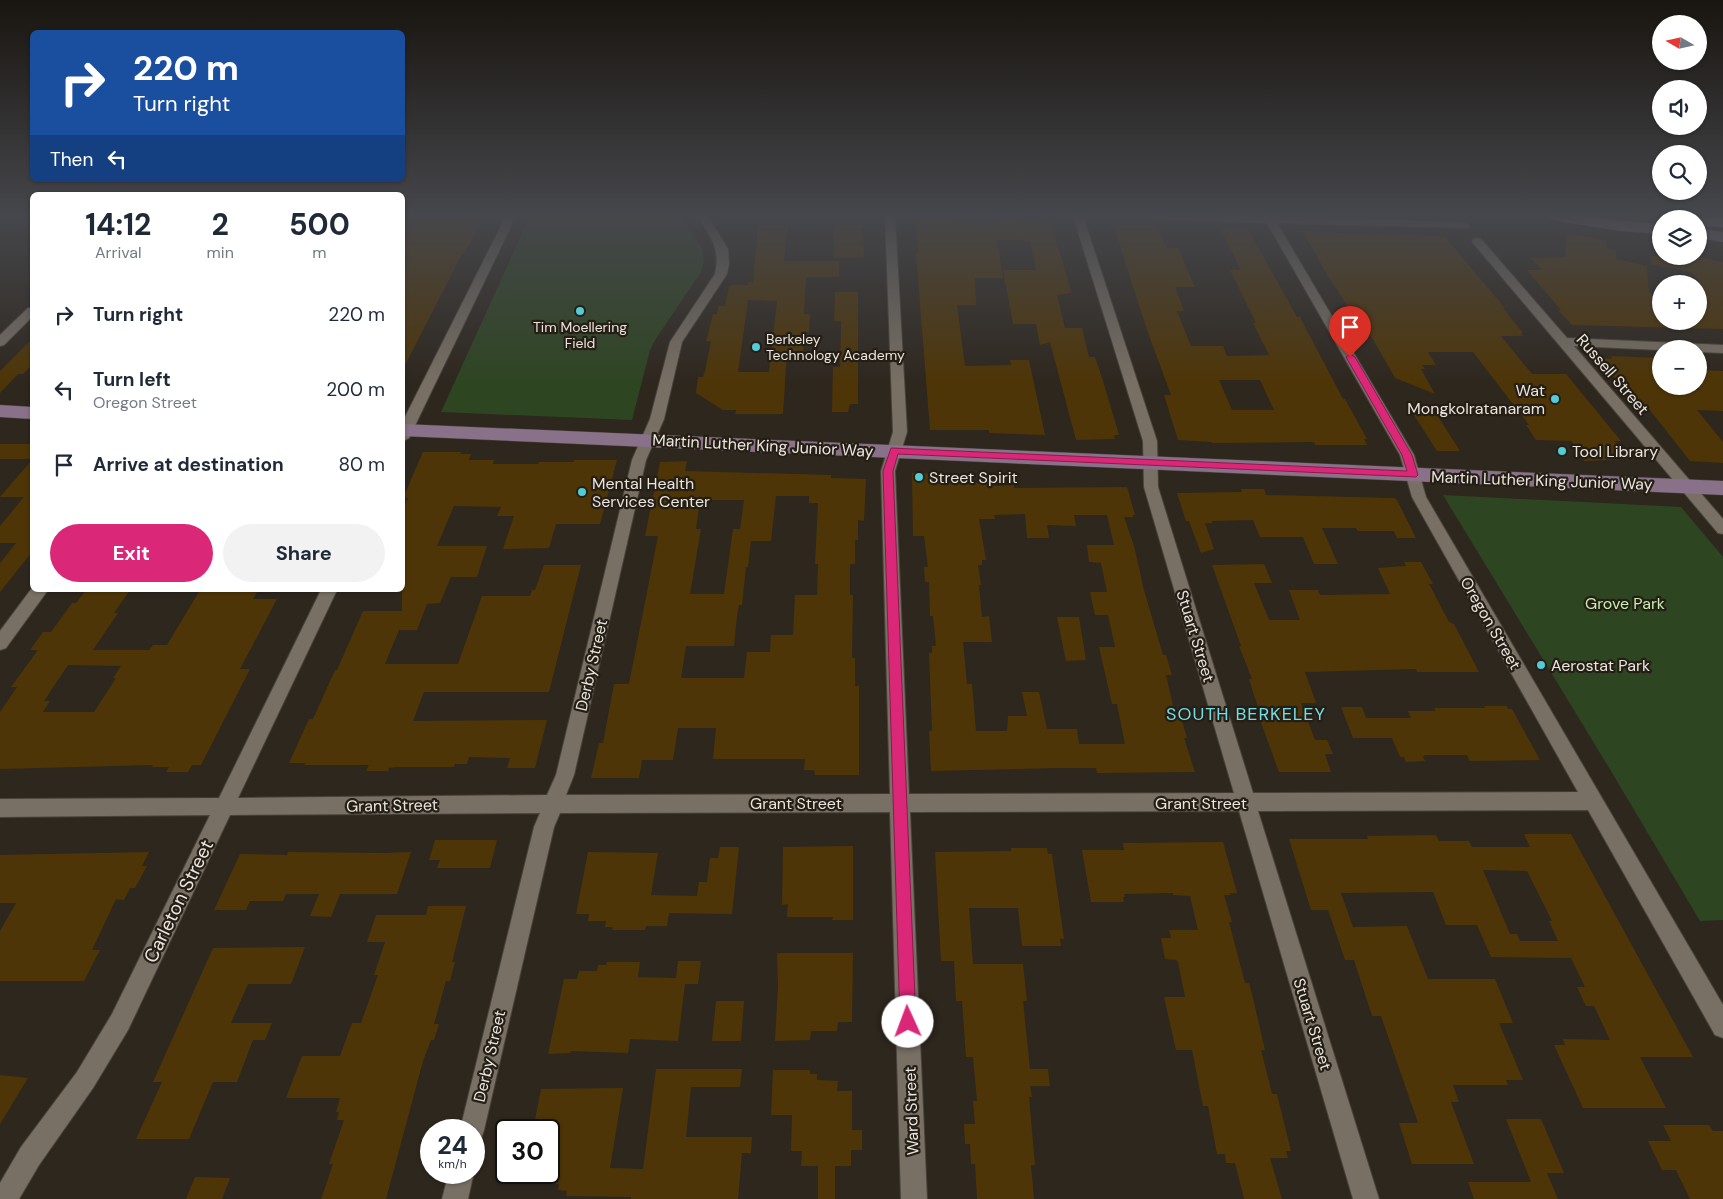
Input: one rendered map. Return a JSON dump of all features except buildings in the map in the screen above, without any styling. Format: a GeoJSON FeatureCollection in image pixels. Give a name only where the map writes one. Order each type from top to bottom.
{"type":"FeatureCollection","features":[{"type":"Feature","properties":{"kind":"main road"},"geometry":{"type":"LineString","coordinates":[[0,411],[30,413]]}},
{"type":"Feature","properties":{"kind":"street"},"geometry":{"type":"LineString","coordinates":[[405,430],[483,272]]}},
{"type":"Feature","properties":{"kind":"street","name":"Derby Street"},"geometry":{"type":"LineString","coordinates":[[475,1119],[544,827],[565,775],[639,460],[657,419],[676,342],[714,285],[720,272]]}},
{"type":"Feature","properties":{"kind":"street","name":"Ward Street"},"geometry":{"type":"LineString","coordinates":[[893,272],[900,432],[888,471],[914,1199]]}},
{"type":"Feature","properties":{"kind":"street","name":"Stuart Street"},"geometry":{"type":"LineString","coordinates":[[1096,272],[1150,441],[1151,487],[1366,1199]]}},
{"type":"Feature","properties":{"kind":"street","name":"Oregon Street"},"geometry":{"type":"LineString","coordinates":[[1300,272],[1407,455],[1419,497],[1723,1027]]}},
{"type":"Feature","properties":{"kind":"street","name":"Russell Street"},"geometry":{"type":"LineString","coordinates":[[1503,272],[1723,529]]}},
{"type":"Feature","properties":{"kind":"street"},"geometry":{"type":"LineString","coordinates":[[0,342],[30,313]]}},
{"type":"Feature","properties":{"kind":"street"},"geometry":{"type":"LineString","coordinates":[[1563,342],[1723,348]]}},
{"type":"Feature","properties":{"kind":"street","name":"Martin Luther King Junior Way"},"geometry":{"type":"LineString","coordinates":[[405,432],[648,440],[1723,488]]}},
{"type":"Feature","properties":{"kind":"street"},"geometry":{"type":"LineString","coordinates":[[0,643],[38,592]]}},
{"type":"Feature","properties":{"kind":"street","name":"Carleton Street"},"geometry":{"type":"LineString","coordinates":[[5,1199],[30,1156],[85,1080],[120,1022],[328,592]]}},
{"type":"Feature","properties":{"kind":"street","name":"Grant Street"},"geometry":{"type":"LineString","coordinates":[[0,808],[900,802],[1593,801]]}},
{"type":"Feature","properties":{"kind":"street"},"geometry":{"type":"LineString","coordinates":[[455,1199],[459,1184]]}},
{"type":"Feature","properties":{"kind":"green space","name":"Tim Moellering Field"},"geometry":{"type":"Polygon","coordinates":[[[505,272],[701,272],[650,350],[632,420],[441,412],[505,272]]]}},
{"type":"Feature","properties":{"kind":"green space","name":"Grove Park"},"geometry":{"type":"Polygon","coordinates":[[[1443,495],[1681,507],[1723,557],[1723,920],[1700,921],[1443,495]]]}},
{"type":"Feature","properties":{"kind":"place","name":"Tim Moellering Field"},"geometry":{"type":"Point","coordinates":[580,311]}},
{"type":"Feature","properties":{"kind":"place","name":"Berkeley Technology Academy"},"geometry":{"type":"Point","coordinates":[756,347]}},
{"type":"Feature","properties":{"kind":"place","name":"Wat Mongkolratanaram"},"geometry":{"type":"Point","coordinates":[1555,399]}},
{"type":"Feature","properties":{"kind":"place","name":"Tool Library"},"geometry":{"type":"Point","coordinates":[1562,451]}},
{"type":"Feature","properties":{"kind":"place","name":"Street Spirit"},"geometry":{"type":"Point","coordinates":[919,477]}},
{"type":"Feature","properties":{"kind":"place","name":"Mental Health Services Center"},"geometry":{"type":"Point","coordinates":[582,492]}},
{"type":"Feature","properties":{"kind":"place","name":"Aerostat Park"},"geometry":{"type":"Point","coordinates":[1541,665]}},
{"type":"Feature","properties":{"kind":"district","name":"SOUTH BERKELEY"},"geometry":{"type":"Point","coordinates":[1246,714]}},
{"type":"Feature","properties":{"kind":"route"},"geometry":{"type":"LineString","coordinates":[[908,1022],[888,471],[894,451],[1413,475],[1407,455],[1350,357]]}}]}
